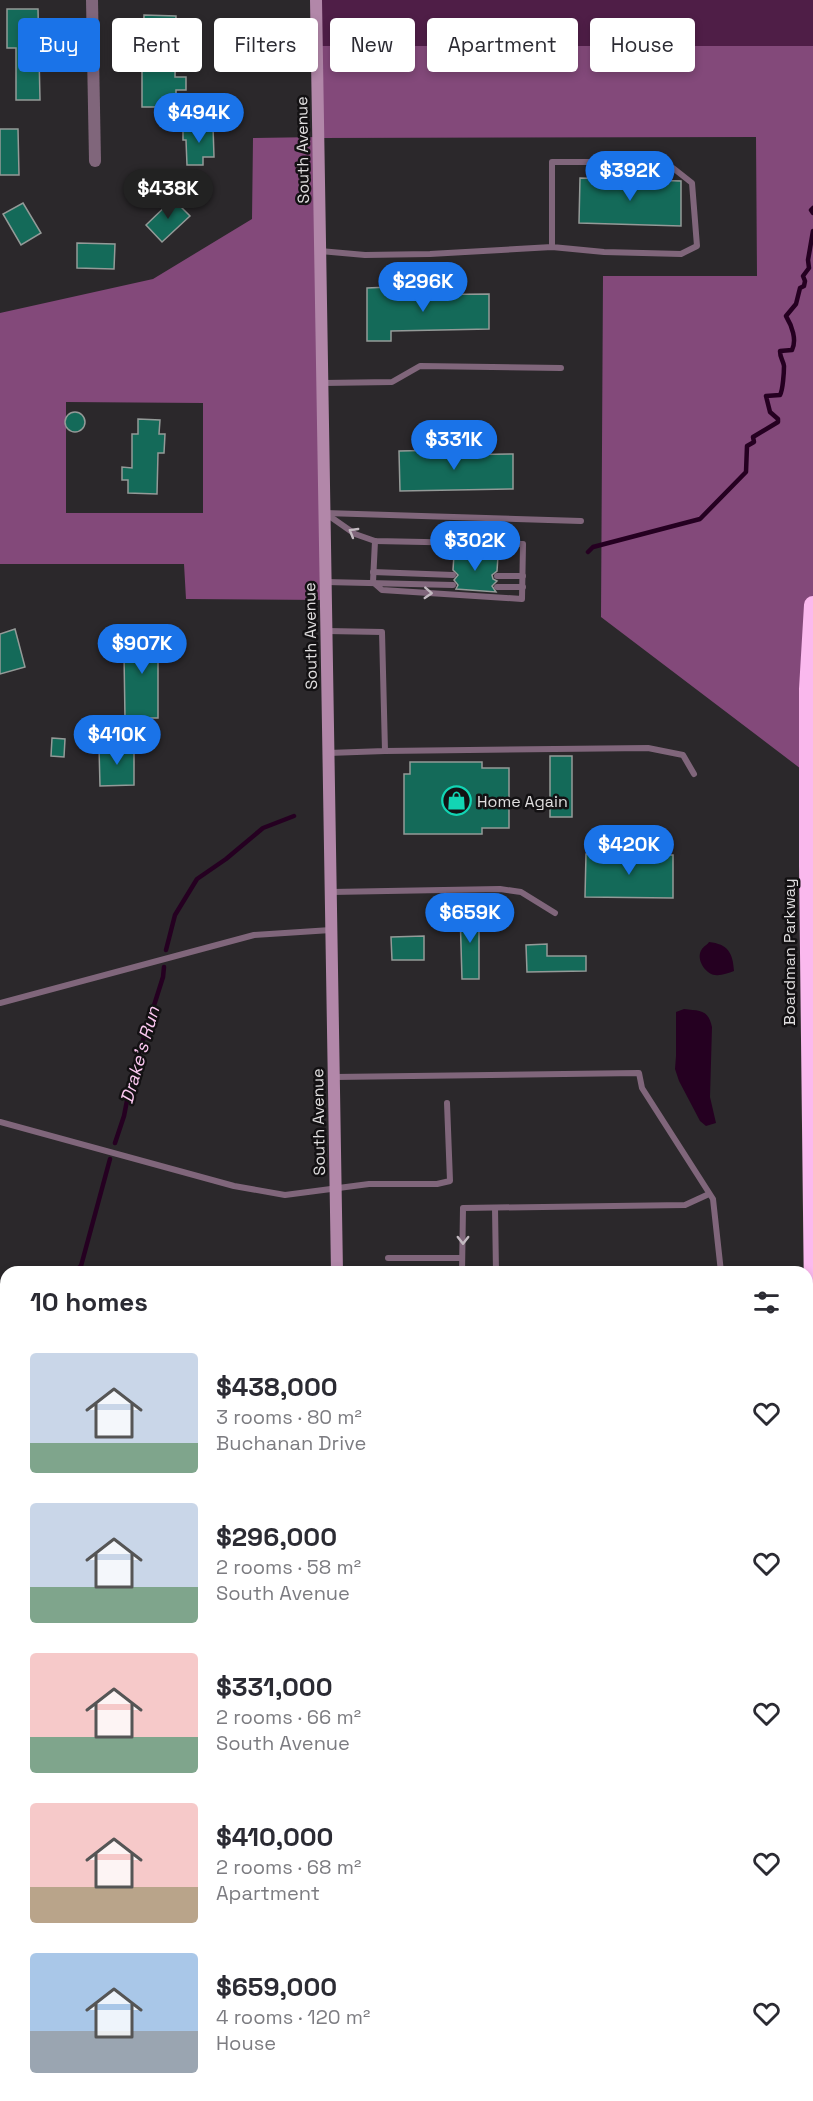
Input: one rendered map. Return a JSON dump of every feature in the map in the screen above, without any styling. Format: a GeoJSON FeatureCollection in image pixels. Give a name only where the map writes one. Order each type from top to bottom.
{"type":"FeatureCollection","features":[{"type":"Feature","properties":{"kind":"highway","name":"Boardman Parkway"},"geometry":{"type":"LineString","coordinates":[[813,604],[808,689],[813,1266]]}},
{"type":"Feature","properties":{"kind":"main road","name":"South Avenue"},"geometry":{"type":"LineString","coordinates":[[316,0],[337,1266]]}},
{"type":"Feature","properties":{"kind":"street"},"geometry":{"type":"LineString","coordinates":[[92,0],[95,161]]}},
{"type":"Feature","properties":{"kind":"lane"},"geometry":{"type":"LineString","coordinates":[[320,251],[365,255],[429,254],[552,247],[604,252],[681,254],[697,246],[692,183],[673,168],[552,162],[552,247]]}},
{"type":"Feature","properties":{"kind":"lane"},"geometry":{"type":"LineString","coordinates":[[322,383],[392,382],[420,366],[561,368]]}},
{"type":"Feature","properties":{"kind":"lane"},"geometry":{"type":"LineString","coordinates":[[324,513],[581,521]]}},
{"type":"Feature","properties":{"kind":"lane"},"geometry":{"type":"LineString","coordinates":[[324,513],[355,534],[375,541],[523,544],[522,598],[382,590],[373,582],[375,541]]}},
{"type":"Feature","properties":{"kind":"lane"},"geometry":{"type":"LineString","coordinates":[[373,572],[453,575]]}},
{"type":"Feature","properties":{"kind":"lane"},"geometry":{"type":"LineString","coordinates":[[497,576],[522,576]]}},
{"type":"Feature","properties":{"kind":"lane"},"geometry":{"type":"LineString","coordinates":[[325,582],[453,585]]}},
{"type":"Feature","properties":{"kind":"lane"},"geometry":{"type":"LineString","coordinates":[[497,586],[522,587]]}},
{"type":"Feature","properties":{"kind":"lane"},"geometry":{"type":"LineString","coordinates":[[326,631],[382,632],[385,751]]}},
{"type":"Feature","properties":{"kind":"lane"},"geometry":{"type":"LineString","coordinates":[[328,753],[648,748],[683,755],[694,774]]}},
{"type":"Feature","properties":{"kind":"lane"},"geometry":{"type":"LineString","coordinates":[[330,892],[500,889],[521,892],[555,913]]}},
{"type":"Feature","properties":{"kind":"lane"},"geometry":{"type":"LineString","coordinates":[[0,1002],[254,934],[331,930]]}},
{"type":"Feature","properties":{"kind":"lane"},"geometry":{"type":"LineString","coordinates":[[334,1077],[639,1073],[642,1088],[713,1199],[720,1266]]}},
{"type":"Feature","properties":{"kind":"lane"},"geometry":{"type":"LineString","coordinates":[[0,1122],[234,1186],[285,1195],[369,1184],[437,1184],[450,1181],[447,1103]]}},
{"type":"Feature","properties":{"kind":"lane"},"geometry":{"type":"LineString","coordinates":[[462,1266],[463,1208],[685,1205],[709,1194]]}},
{"type":"Feature","properties":{"kind":"lane"},"geometry":{"type":"LineString","coordinates":[[495,1208],[496,1266]]}},
{"type":"Feature","properties":{"kind":"lane"},"geometry":{"type":"LineString","coordinates":[[388,1258],[462,1258]]}},
{"type":"Feature","properties":{"kind":"shaded area"},"geometry":{"type":"Polygon","coordinates":[[[316,0],[813,0],[813,46],[695,46],[695,18],[590,18],[590,46],[578,46],[578,18],[427,18],[427,46],[415,46],[415,18],[330,18],[330,46],[318,46],[316,0]]]}},
{"type":"Feature","properties":{"kind":"shaded area"},"geometry":{"type":"Polygon","coordinates":[[[318,46],[330,46],[330,72],[415,72],[415,46],[427,46],[427,72],[578,72],[578,46],[590,46],[590,72],[695,72],[695,46],[813,46],[813,605],[809,775],[601,617],[603,276],[757,276],[756,137],[318,138],[326,600],[186,599],[184,564],[0,564],[0,313],[153,279],[252,219],[253,138],[318,137],[318,46]],[[66,402],[66,513],[203,513],[203,403],[66,402]]]}},
{"type":"Feature","properties":{"kind":"shaded area"},"geometry":{"type":"Polygon","coordinates":[[[709,942],[721,945],[728,950],[734,971],[717,975],[705,969],[700,961],[700,953],[709,942]]]}},
{"type":"Feature","properties":{"kind":"shaded area"},"geometry":{"type":"Polygon","coordinates":[[[684,1009],[706,1014],[712,1027],[710,1097],[716,1123],[706,1126],[700,1121],[675,1069],[676,1012],[684,1009]]]}},
{"type":"Feature","properties":{"kind":"building"},"geometry":{"type":"Polygon","coordinates":[[[7,9],[38,9],[38,18],[18,18],[18,72],[39,72],[40,100],[16,100],[16,48],[7,48],[7,9]]]}},
{"type":"Feature","properties":{"kind":"building"},"geometry":{"type":"Polygon","coordinates":[[[144,15],[176,16],[176,18],[144,18],[144,15]]]}},
{"type":"Feature","properties":{"kind":"building"},"geometry":{"type":"Polygon","coordinates":[[[142,72],[175,72],[175,77],[186,77],[186,90],[176,90],[176,107],[142,107],[142,72]]]}},
{"type":"Feature","properties":{"kind":"building"},"geometry":{"type":"Polygon","coordinates":[[[213,126],[214,157],[203,157],[203,165],[187,165],[183,127],[213,126]]]}},
{"type":"Feature","properties":{"kind":"building"},"geometry":{"type":"Polygon","coordinates":[[[0,129],[18,129],[19,175],[0,175],[0,129]]]}},
{"type":"Feature","properties":{"kind":"building"},"geometry":{"type":"Polygon","coordinates":[[[580,178],[681,181],[681,226],[579,223],[580,178]]]}},
{"type":"Feature","properties":{"kind":"building"},"geometry":{"type":"Polygon","coordinates":[[[173,199],[190,216],[162,242],[146,225],[173,199]]]}},
{"type":"Feature","properties":{"kind":"building"},"geometry":{"type":"Polygon","coordinates":[[[23,203],[41,233],[21,245],[3,214],[23,203]]]}},
{"type":"Feature","properties":{"kind":"building"},"geometry":{"type":"Polygon","coordinates":[[[77,243],[115,244],[114,269],[77,268],[77,243]]]}},
{"type":"Feature","properties":{"kind":"building"},"geometry":{"type":"Polygon","coordinates":[[[390,287],[391,295],[489,294],[489,329],[391,331],[391,341],[367,341],[367,288],[390,287]]]}},
{"type":"Feature","properties":{"kind":"building"},"geometry":{"type":"Polygon","coordinates":[[[75,412],[82,415],[85,422],[82,429],[75,432],[68,429],[65,422],[68,415],[75,412]]]}},
{"type":"Feature","properties":{"kind":"building"},"geometry":{"type":"Polygon","coordinates":[[[138,419],[160,420],[159,434],[165,434],[164,453],[158,453],[157,494],[128,493],[128,480],[122,480],[122,467],[132,468],[132,434],[138,434],[138,419]]]}},
{"type":"Feature","properties":{"kind":"building"},"geometry":{"type":"Polygon","coordinates":[[[446,450],[446,455],[513,454],[513,489],[400,491],[399,451],[446,450]]]}},
{"type":"Feature","properties":{"kind":"building"},"geometry":{"type":"Polygon","coordinates":[[[454,555],[498,556],[497,571],[492,575],[497,581],[492,586],[496,592],[456,589],[458,585],[454,580],[458,575],[453,570],[454,555]]]}},
{"type":"Feature","properties":{"kind":"building"},"geometry":{"type":"Polygon","coordinates":[[[158,628],[158,718],[125,718],[124,654],[132,654],[132,629],[158,628]]]}},
{"type":"Feature","properties":{"kind":"building"},"geometry":{"type":"Polygon","coordinates":[[[15,629],[25,667],[0,674],[0,634],[15,629]]]}},
{"type":"Feature","properties":{"kind":"building"},"geometry":{"type":"Polygon","coordinates":[[[52,738],[65,739],[64,757],[51,756],[52,738]]]}},
{"type":"Feature","properties":{"kind":"building"},"geometry":{"type":"Polygon","coordinates":[[[99,747],[134,747],[134,785],[100,786],[99,747]]]}},
{"type":"Feature","properties":{"kind":"building"},"geometry":{"type":"Polygon","coordinates":[[[550,756],[572,756],[572,817],[550,817],[550,756]]]}},
{"type":"Feature","properties":{"kind":"building","name":"Home Again"},"geometry":{"type":"Polygon","coordinates":[[[410,762],[482,762],[482,768],[509,768],[509,828],[482,828],[482,834],[404,834],[404,774],[410,774],[410,762]]]}},
{"type":"Feature","properties":{"kind":"building"},"geometry":{"type":"Polygon","coordinates":[[[586,854],[673,855],[673,898],[585,897],[586,854]]]}},
{"type":"Feature","properties":{"kind":"building"},"geometry":{"type":"Polygon","coordinates":[[[460,911],[479,911],[479,979],[462,979],[460,911]]]}},
{"type":"Feature","properties":{"kind":"building"},"geometry":{"type":"Polygon","coordinates":[[[424,936],[424,960],[392,960],[391,937],[424,936]]]}},
{"type":"Feature","properties":{"kind":"building"},"geometry":{"type":"Polygon","coordinates":[[[547,944],[547,956],[586,956],[586,971],[527,972],[526,945],[547,944]]]}},
{"type":"Feature","properties":{"kind":"waterway","name":"Drake's Run"},"geometry":{"type":"LineString","coordinates":[[813,208],[811,210],[813,213]]}},
{"type":"Feature","properties":{"kind":"waterway","name":"Drake's Run"},"geometry":{"type":"LineString","coordinates":[[588,552],[593,547],[700,519],[746,472],[747,446],[754,442],[753,437],[778,422],[778,419],[770,412],[766,396],[781,393],[784,366],[780,351],[792,350],[794,342],[792,329],[786,316],[796,304],[800,288],[804,286],[803,276],[809,268],[808,260],[813,231]]}},
{"type":"Feature","properties":{"kind":"waterway","name":"Drake's Run"},"geometry":{"type":"LineString","coordinates":[[166,950],[175,915],[197,879],[226,859],[263,828],[294,816]]}},
{"type":"Feature","properties":{"kind":"waterway","name":"Drake's Run"},"geometry":{"type":"LineString","coordinates":[[115,1143],[124,1116],[132,1075],[163,977],[164,967]]}},
{"type":"Feature","properties":{"kind":"waterway","name":"Drake's Run"},"geometry":{"type":"LineString","coordinates":[[81,1266],[110,1159]]}},
{"type":"Feature","properties":{"kind":"place","name":"Home Again"},"geometry":{"type":"Point","coordinates":[456,801]}}]}
